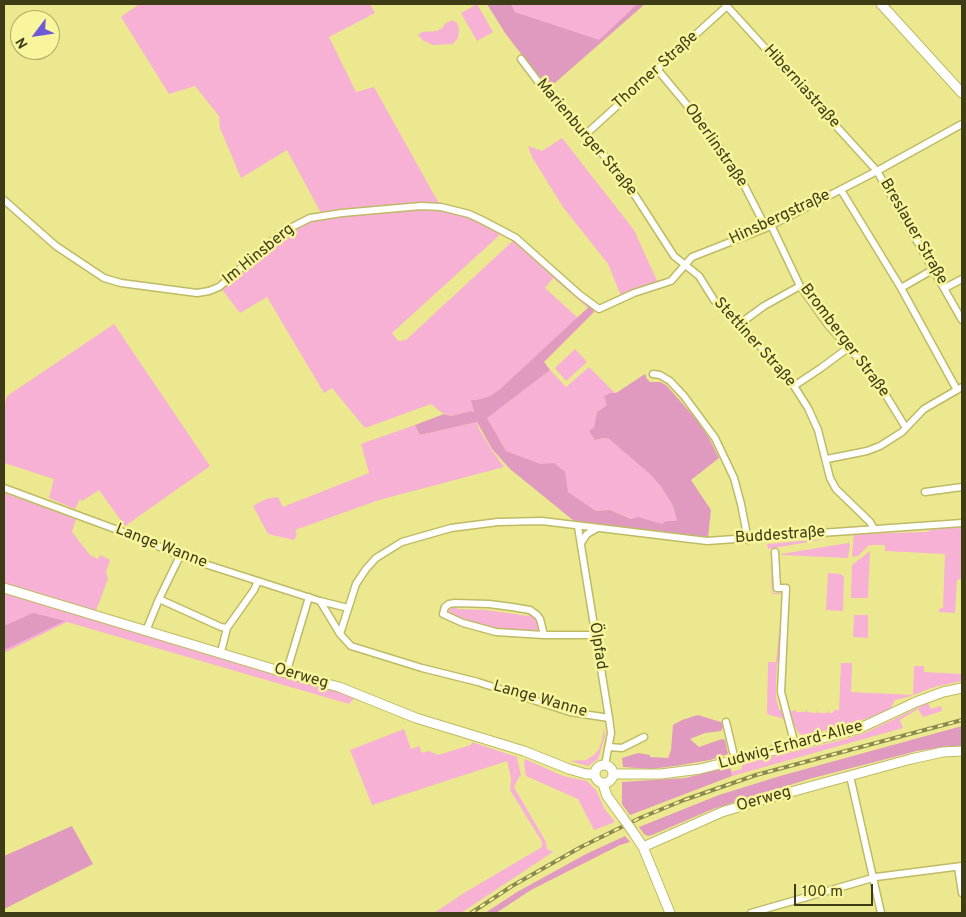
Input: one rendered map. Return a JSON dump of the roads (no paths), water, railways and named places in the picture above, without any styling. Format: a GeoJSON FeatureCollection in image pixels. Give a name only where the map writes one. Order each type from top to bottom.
{"type":"FeatureCollection","features":[{"type":"Feature","properties":{"kind":"main road"},"geometry":{"type":"LineString","coordinates":[[881,4],[962,92]]}},
{"type":"Feature","properties":{"kind":"main road","name":"Oerweg"},"geometry":{"type":"LineString","coordinates":[[4,588],[286,673],[339,687],[416,718],[524,751],[569,769],[586,774],[594,774]]}},
{"type":"Feature","properties":{"kind":"main road","name":"Ludwig-Erhard-Allee"},"geometry":{"type":"LineString","coordinates":[[613,774],[681,773],[735,760],[858,729],[890,716],[916,702],[943,692],[962,688]]}},
{"type":"Feature","properties":{"kind":"main road","name":"Oerweg"},"geometry":{"type":"LineString","coordinates":[[643,847],[722,812],[932,754],[962,751]]}},
{"type":"Feature","properties":{"kind":"main road"},"geometry":{"type":"LineString","coordinates":[[603,784],[610,781],[613,774],[611,769],[605,765],[598,767],[594,774],[597,781],[603,784],[612,804],[643,847],[667,912]]}},
{"type":"Feature","properties":{"kind":"street","name":"Thorner Straße"},"geometry":{"type":"LineString","coordinates":[[585,135],[726,5]]}},
{"type":"Feature","properties":{"kind":"street","name":"Hiberniastraße"},"geometry":{"type":"LineString","coordinates":[[726,5],[877,171]]}},
{"type":"Feature","properties":{"kind":"street","name":"Marienburger Straße"},"geometry":{"type":"LineString","coordinates":[[520,59],[546,92],[609,161],[636,197],[674,256],[685,265]]}},
{"type":"Feature","properties":{"kind":"street","name":"Oberlinstraße"},"geometry":{"type":"LineString","coordinates":[[658,68],[726,157],[768,226]]}},
{"type":"Feature","properties":{"kind":"street","name":"Hinsbergstraße"},"geometry":{"type":"LineString","coordinates":[[599,309],[634,293],[671,281],[692,257],[768,226],[841,190],[962,124]]}},
{"type":"Feature","properties":{"kind":"street","name":"Breslauer Straße"},"geometry":{"type":"LineString","coordinates":[[877,171],[962,320]]}},
{"type":"Feature","properties":{"kind":"street"},"geometry":{"type":"LineString","coordinates":[[827,460],[867,451],[880,446],[906,428],[924,409],[959,389],[901,288],[841,190]]}},
{"type":"Feature","properties":{"kind":"street","name":"Im Hinsberg"},"geometry":{"type":"LineString","coordinates":[[4,200],[56,246],[104,278],[121,283],[197,293],[219,287],[278,236],[310,218],[407,207],[441,208],[469,214],[501,228],[503,232],[516,238],[580,295],[599,309]]}},
{"type":"Feature","properties":{"kind":"street","name":"Bromberger Straße"},"geometry":{"type":"LineString","coordinates":[[768,226],[800,286],[815,308],[874,376],[906,428]]}},
{"type":"Feature","properties":{"kind":"street","name":"Stettiner Straße"},"geometry":{"type":"LineString","coordinates":[[685,265],[700,276],[714,300],[769,354],[794,386],[808,408],[818,430],[830,478],[836,489],[874,528]]}},
{"type":"Feature","properties":{"kind":"street"},"geometry":{"type":"LineString","coordinates":[[901,288],[934,270]]}},
{"type":"Feature","properties":{"kind":"street"},"geometry":{"type":"LineString","coordinates":[[945,288],[962,279]]}},
{"type":"Feature","properties":{"kind":"street"},"geometry":{"type":"LineString","coordinates":[[738,324],[764,306],[800,286]]}},
{"type":"Feature","properties":{"kind":"street"},"geometry":{"type":"LineString","coordinates":[[794,386],[848,348]]}},
{"type":"Feature","properties":{"kind":"street"},"geometry":{"type":"LineString","coordinates":[[653,374],[660,375],[670,382],[684,396],[716,438],[734,478],[748,540]]}},
{"type":"Feature","properties":{"kind":"street","name":"Lange Wanne"},"geometry":{"type":"LineString","coordinates":[[4,488],[142,539],[180,556],[309,598],[348,608]]}},
{"type":"Feature","properties":{"kind":"street"},"geometry":{"type":"LineString","coordinates":[[924,492],[962,488]]}},
{"type":"Feature","properties":{"kind":"street","name":"Buddestraße"},"geometry":{"type":"LineString","coordinates":[[340,634],[356,584],[376,558],[402,542],[426,534],[477,524],[542,522],[707,541],[748,540],[874,528],[962,523]]}},
{"type":"Feature","properties":{"kind":"street","name":"Ölpfad"},"geometry":{"type":"LineString","coordinates":[[578,526],[611,733],[605,765]]}},
{"type":"Feature","properties":{"kind":"street"},"geometry":{"type":"LineString","coordinates":[[581,543],[586,534],[597,529]]}},
{"type":"Feature","properties":{"kind":"street"},"geometry":{"type":"LineString","coordinates":[[775,552],[776,588],[786,588],[782,692],[795,745]]}},
{"type":"Feature","properties":{"kind":"street"},"geometry":{"type":"LineString","coordinates":[[146,631],[179,558]]}},
{"type":"Feature","properties":{"kind":"street"},"geometry":{"type":"LineString","coordinates":[[222,648],[227,628],[258,581]]}},
{"type":"Feature","properties":{"kind":"street"},"geometry":{"type":"LineString","coordinates":[[288,667],[309,598]]}},
{"type":"Feature","properties":{"kind":"street"},"geometry":{"type":"LineString","coordinates":[[159,599],[227,628]]}},
{"type":"Feature","properties":{"kind":"street","name":"Lange Wanne"},"geometry":{"type":"LineString","coordinates":[[320,601],[340,634],[351,646],[422,668],[478,682],[570,712],[609,718]]}},
{"type":"Feature","properties":{"kind":"street"},"geometry":{"type":"LineString","coordinates":[[544,635],[540,619],[530,610],[489,604],[455,603],[445,607],[443,614],[463,623],[496,632],[544,635],[595,635]]}},
{"type":"Feature","properties":{"kind":"street"},"geometry":{"type":"LineString","coordinates":[[726,722],[735,760]]}},
{"type":"Feature","properties":{"kind":"street"},"geometry":{"type":"LineString","coordinates":[[609,747],[622,748],[644,737]]}},
{"type":"Feature","properties":{"kind":"street"},"geometry":{"type":"LineString","coordinates":[[850,776],[881,913]]}},
{"type":"Feature","properties":{"kind":"street"},"geometry":{"type":"LineString","coordinates":[[751,913],[874,878],[960,866],[962,892]]}},
{"type":"Feature","properties":{"kind":"railway"},"geometry":{"type":"LineString","coordinates":[[471,913],[512,886],[581,847],[640,818],[684,800],[756,775],[962,720]]}}]}
